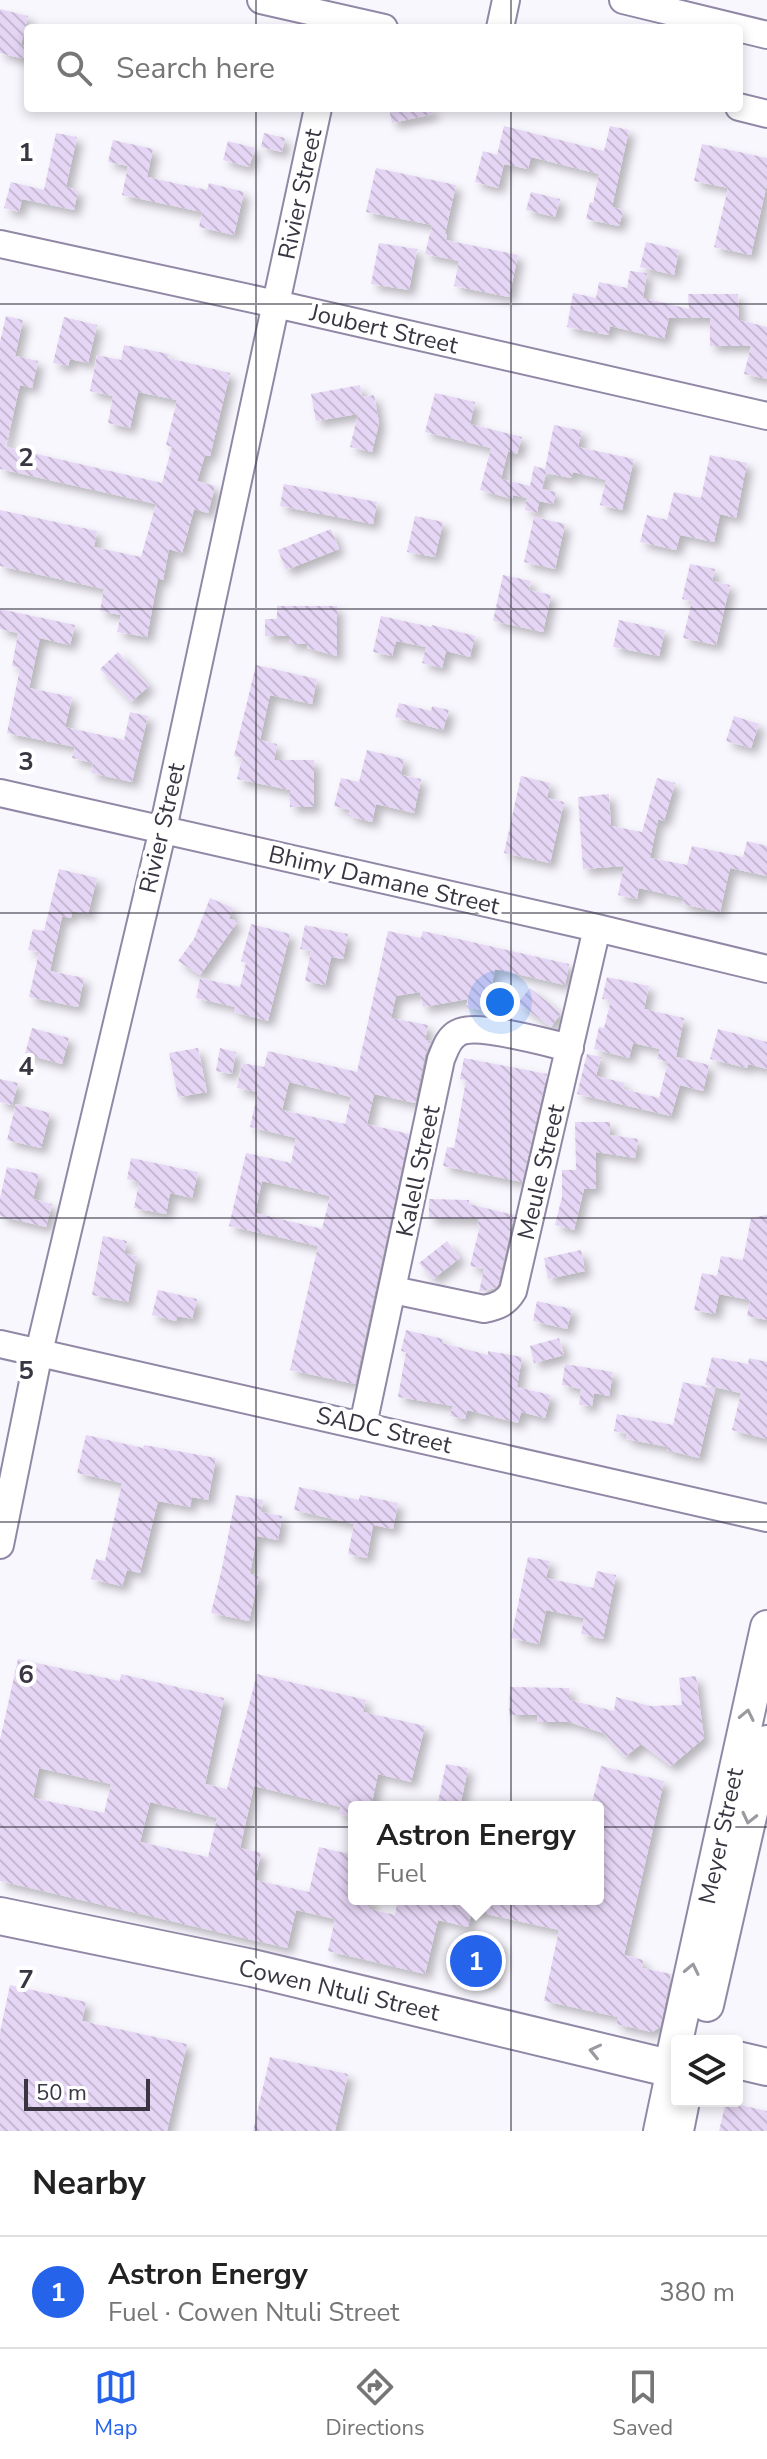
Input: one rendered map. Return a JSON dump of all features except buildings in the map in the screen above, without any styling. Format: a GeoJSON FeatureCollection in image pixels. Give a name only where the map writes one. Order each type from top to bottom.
{"type":"FeatureCollection","features":[{"type":"Feature","properties":{"kind":"highway","name":"Cowen Ntuli Street"},"geometry":{"type":"LineString","coordinates":[[0,1892],[671,2052]]}},
{"type":"Feature","properties":{"kind":"highway","name":"Cowen Ntuli Street"},"geometry":{"type":"LineString","coordinates":[[0,1916],[671,2052]]}},
{"type":"Feature","properties":{"kind":"highway"},"geometry":{"type":"LineString","coordinates":[[743,2061],[767,2067]]}},
{"type":"Feature","properties":{"kind":"highway"},"geometry":{"type":"LineString","coordinates":[[743,2085],[767,2090]]}},
{"type":"Feature","properties":{"kind":"main road","name":"Meyer Street"},"geometry":{"type":"LineString","coordinates":[[684,2035],[767,1627]]}},
{"type":"Feature","properties":{"kind":"main road"},"geometry":{"type":"LineString","coordinates":[[685,2035],[767,1742]]}},
{"type":"Feature","properties":{"kind":"street"},"geometry":{"type":"LineString","coordinates":[[261,0],[336,23]]}},
{"type":"Feature","properties":{"kind":"street"},"geometry":{"type":"LineString","coordinates":[[501,24],[506,0]]}},
{"type":"Feature","properties":{"kind":"street"},"geometry":{"type":"LineString","coordinates":[[623,0],[722,24]]}},
{"type":"Feature","properties":{"kind":"street"},"geometry":{"type":"LineString","coordinates":[[743,29],[767,35]]}},
{"type":"Feature","properties":{"kind":"street"},"geometry":{"type":"LineString","coordinates":[[743,108],[767,114]]}},
{"type":"Feature","properties":{"kind":"street","name":"Rivier Street"},"geometry":{"type":"LineString","coordinates":[[0,1545],[39,1352],[163,829],[317,112]]}},
{"type":"Feature","properties":{"kind":"street","name":"Joubert Street"},"geometry":{"type":"LineString","coordinates":[[0,244],[767,416]]}},
{"type":"Feature","properties":{"kind":"street","name":"Bhimy Damane Street"},"geometry":{"type":"LineString","coordinates":[[0,793],[767,969]]}},
{"type":"Feature","properties":{"kind":"street","name":"Meule Street"},"geometry":{"type":"LineString","coordinates":[[393,1290],[484,1309],[507,1301],[513,1291],[597,928]]}},
{"type":"Feature","properties":{"kind":"street","name":"Kalell Street"},"geometry":{"type":"LineString","coordinates":[[363,1425],[441,1059],[448,1043],[457,1033],[469,1029],[570,1048]]}},
{"type":"Feature","properties":{"kind":"street","name":"SADC Street"},"geometry":{"type":"LineString","coordinates":[[0,1344],[767,1518]]}},
{"type":"Feature","properties":{"kind":"street","name":"Meyer Street"},"geometry":{"type":"LineString","coordinates":[[657,2131],[671,2084]]}},
{"type":"Feature","properties":{"kind":"street"},"geometry":{"type":"LineString","coordinates":[[680,2131],[685,2107]]}},
{"type":"Feature","properties":{"kind":"place","name":"Astron Energy"},"geometry":{"type":"Point","coordinates":[476,1961]}}]}
